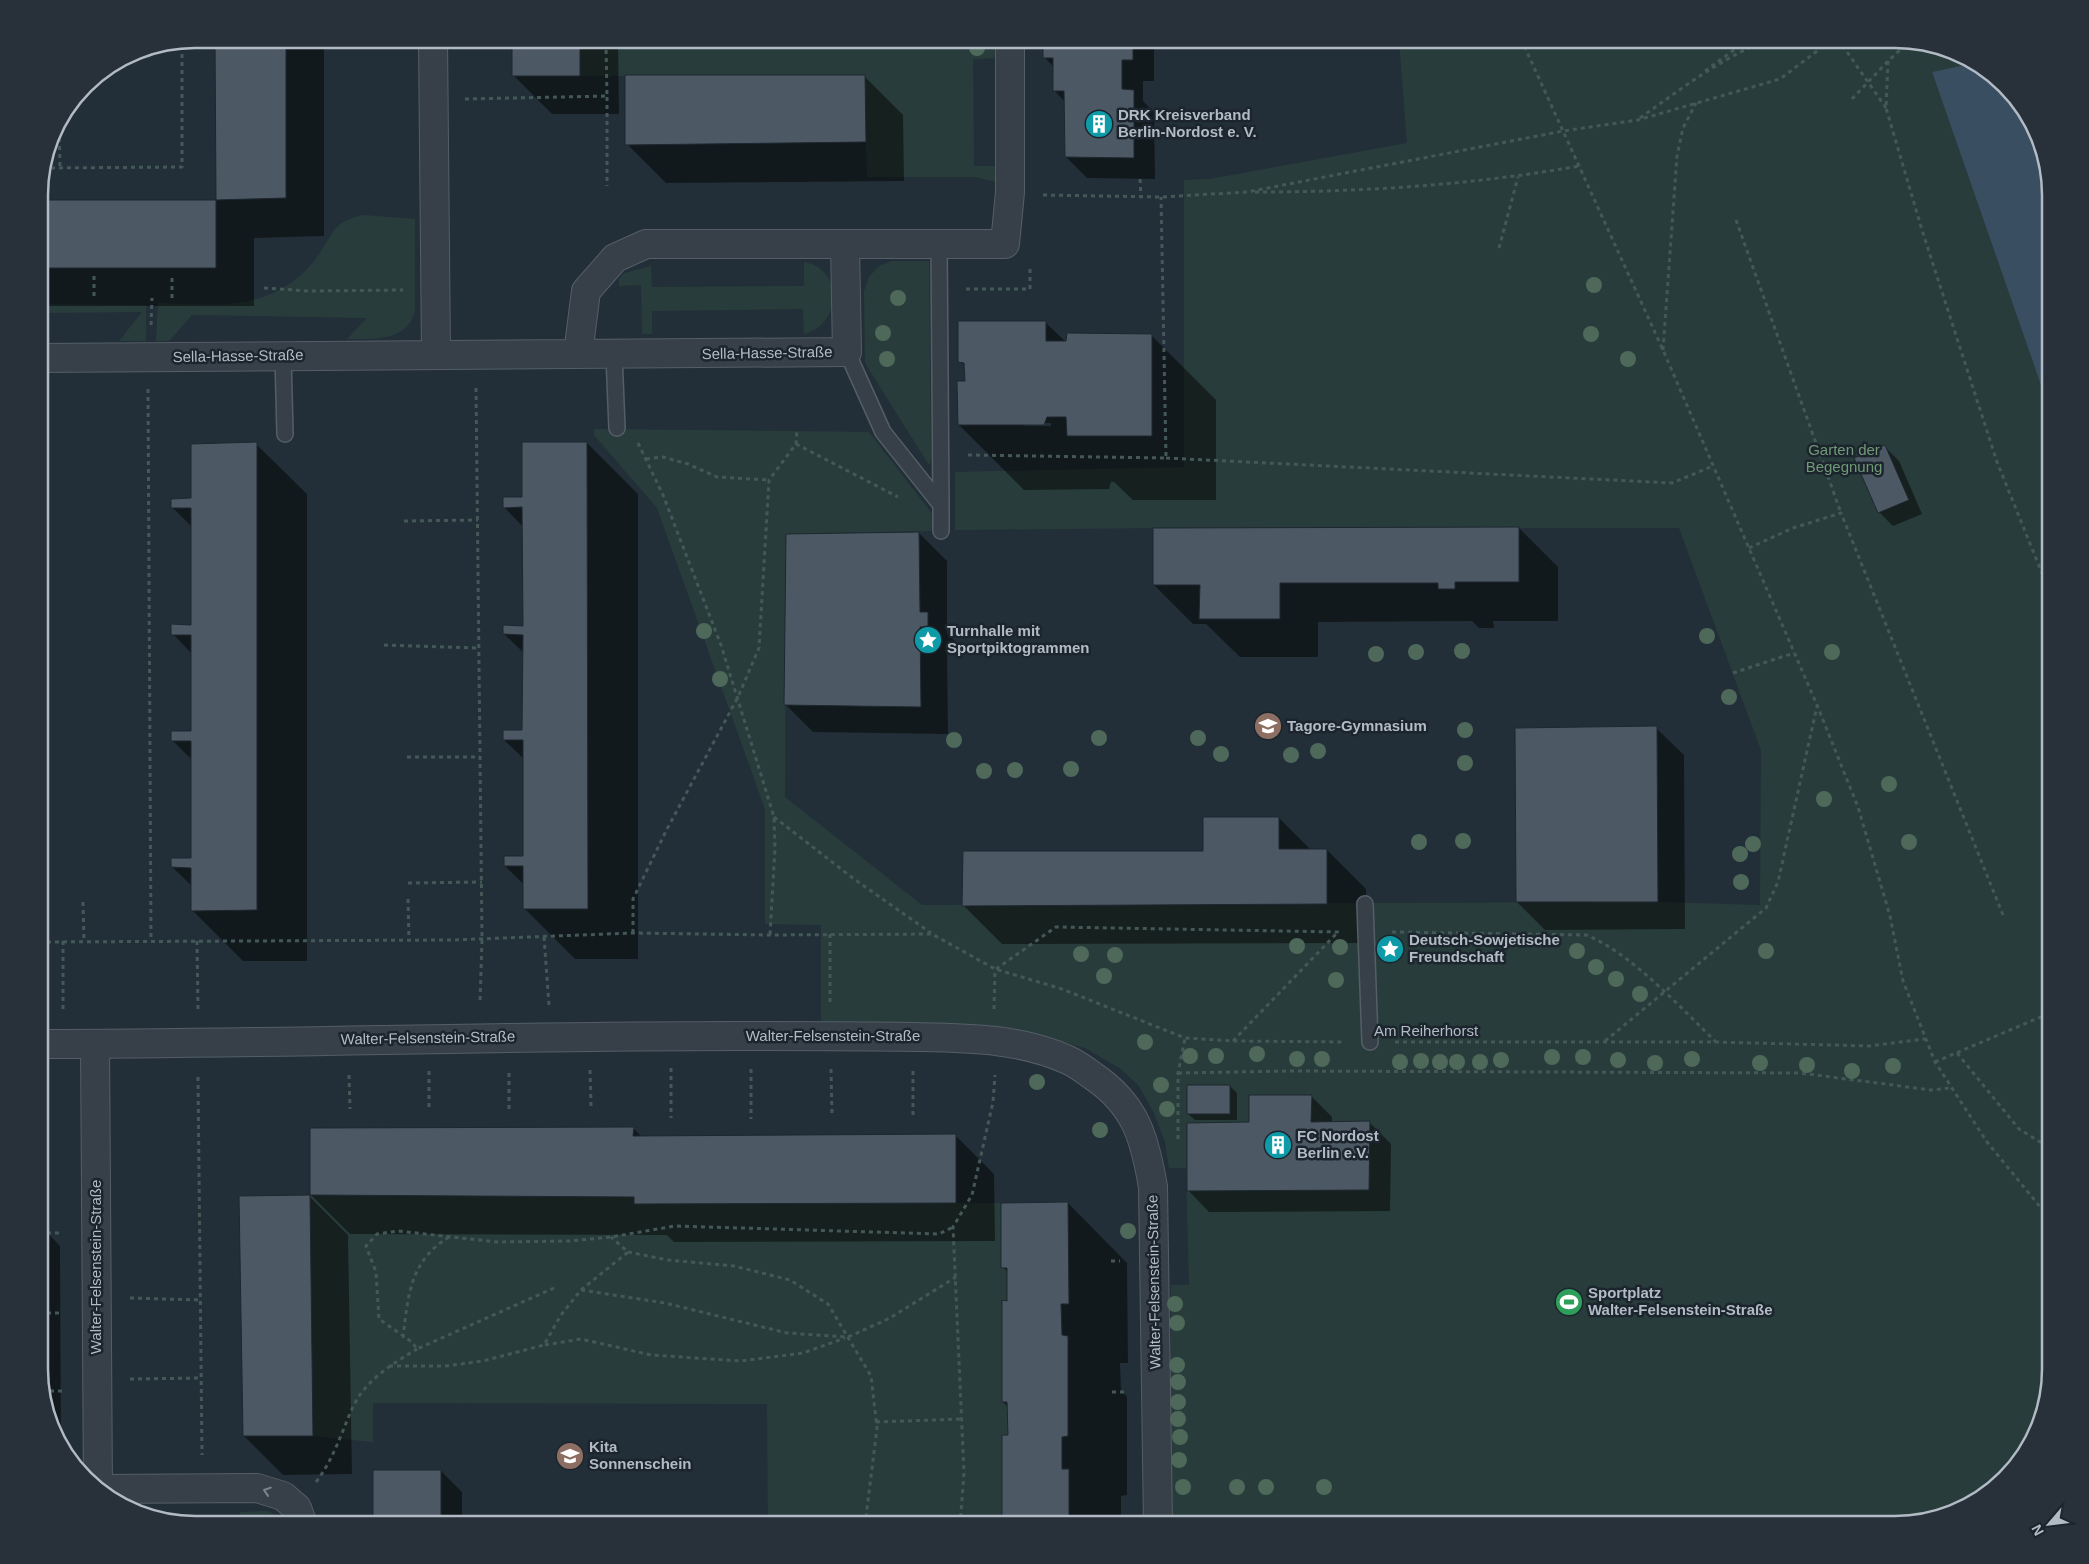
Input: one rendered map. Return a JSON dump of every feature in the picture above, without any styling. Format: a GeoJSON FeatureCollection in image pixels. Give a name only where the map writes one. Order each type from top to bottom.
{"type":"FeatureCollection","features":[{"type":"Feature","properties":{"kind":"street"},"geometry":{"type":"LineString","coordinates":[[433,48],[436,355]]}},
{"type":"Feature","properties":{"kind":"street"},"geometry":{"type":"LineString","coordinates":[[578,354],[586,291],[615,258],[646,244],[1005,244],[1010,192],[1010,48]]}},
{"type":"Feature","properties":{"kind":"street","name":"Sella-Hasse-Straße"},"geometry":{"type":"LineString","coordinates":[[48,358],[847,352],[846,244]]}},
{"type":"Feature","properties":{"kind":"street","name":"Walter-Felsenstein-Straße"},"geometry":{"type":"LineString","coordinates":[[51,1044],[551,1036],[913,1037],[994,1040],[1025,1044],[1070,1060],[1108,1086],[1119,1097],[1142,1136],[1153,1187],[1158,1516]]}},
{"type":"Feature","properties":{"kind":"street","name":"Walter-Felsenstein-Straße"},"geometry":{"type":"LineString","coordinates":[[95,1044],[98,1479]]}},
{"type":"Feature","properties":{"kind":"street","name":"Walter-Felsenstein-Straße"},"geometry":{"type":"LineString","coordinates":[[110,1490],[257,1488],[283,1496],[298,1515]]}},
{"type":"Feature","properties":{"kind":"lane"},"geometry":{"type":"LineString","coordinates":[[939,244],[942,455],[941,531]]}},
{"type":"Feature","properties":{"kind":"lane"},"geometry":{"type":"LineString","coordinates":[[847,352],[883,432],[941,505]]}},
{"type":"Feature","properties":{"kind":"lane"},"geometry":{"type":"LineString","coordinates":[[614,354],[617,428]]}},
{"type":"Feature","properties":{"kind":"lane"},"geometry":{"type":"LineString","coordinates":[[283,356],[285,434]]}},
{"type":"Feature","properties":{"kind":"lane"},"geometry":{"type":"LineString","coordinates":[[1365,904],[1370,1042]]}},
{"type":"Feature","properties":{"kind":"path"},"geometry":{"type":"LineString","coordinates":[[1525,47],[1663,350],[1817,706],[1858,807],[1890,916],[1904,981],[1935,1062],[1986,1142],[2042,1209]]}},
{"type":"Feature","properties":{"kind":"path"},"geometry":{"type":"LineString","coordinates":[[1700,76],[1714,62],[1737,47]]}},
{"type":"Feature","properties":{"kind":"path"},"geometry":{"type":"LineString","coordinates":[[1638,120],[1700,76],[1749,47]]}},
{"type":"Feature","properties":{"kind":"path"},"geometry":{"type":"LineString","coordinates":[[1247,192],[1563,131],[1638,120],[1780,79],[1822,47]]}},
{"type":"Feature","properties":{"kind":"path"},"geometry":{"type":"LineString","coordinates":[[1844,47],[1886,108],[1922,230],[1997,462],[2042,573]]}},
{"type":"Feature","properties":{"kind":"path"},"geometry":{"type":"LineString","coordinates":[[50,168],[182,167],[182,48]]}},
{"type":"Feature","properties":{"kind":"path"},"geometry":{"type":"LineString","coordinates":[[606,48],[607,186]]}},
{"type":"Feature","properties":{"kind":"path"},"geometry":{"type":"LineString","coordinates":[[1852,99],[1902,48]]}},
{"type":"Feature","properties":{"kind":"path"},"geometry":{"type":"LineString","coordinates":[[1886,108],[1888,61]]}},
{"type":"Feature","properties":{"kind":"path"},"geometry":{"type":"LineString","coordinates":[[434,100],[607,96]]}},
{"type":"Feature","properties":{"kind":"path"},"geometry":{"type":"LineString","coordinates":[[1663,350],[1678,156],[1683,128],[1696,103]]}},
{"type":"Feature","properties":{"kind":"path"},"geometry":{"type":"LineString","coordinates":[[59,137],[60,168]]}},
{"type":"Feature","properties":{"kind":"path"},"geometry":{"type":"LineString","coordinates":[[1010,192],[1067,196],[1141,197],[1247,192],[1336,192],[1518,177],[1579,166]]}},
{"type":"Feature","properties":{"kind":"path"},"geometry":{"type":"LineString","coordinates":[[1499,248],[1518,177]]}},
{"type":"Feature","properties":{"kind":"path"},"geometry":{"type":"LineString","coordinates":[[1140,179],[1141,197]]}},
{"type":"Feature","properties":{"kind":"path"},"geometry":{"type":"LineString","coordinates":[[1161,197],[1166,458]]}},
{"type":"Feature","properties":{"kind":"path"},"geometry":{"type":"LineString","coordinates":[[1736,220],[1841,513],[2004,915]]}},
{"type":"Feature","properties":{"kind":"path"},"geometry":{"type":"LineString","coordinates":[[94,276],[94,298]]}},
{"type":"Feature","properties":{"kind":"path"},"geometry":{"type":"LineString","coordinates":[[172,277],[172,298]]}},
{"type":"Feature","properties":{"kind":"path"},"geometry":{"type":"LineString","coordinates":[[264,288],[309,291],[435,290]]}},
{"type":"Feature","properties":{"kind":"path"},"geometry":{"type":"LineString","coordinates":[[151,941],[147,436],[152,298]]}},
{"type":"Feature","properties":{"kind":"path"},"geometry":{"type":"LineString","coordinates":[[476,355],[482,882],[479,1038]]}},
{"type":"Feature","properties":{"kind":"path"},"geometry":{"type":"LineString","coordinates":[[633,933],[633,899],[666,831],[738,698],[759,648],[769,480],[796,444],[797,430]]}},
{"type":"Feature","properties":{"kind":"path"},"geometry":{"type":"LineString","coordinates":[[635,437],[670,513],[722,645],[774,818],[776,848],[770,935]]}},
{"type":"Feature","properties":{"kind":"path"},"geometry":{"type":"LineString","coordinates":[[796,444],[906,501],[941,505]]}},
{"type":"Feature","properties":{"kind":"path"},"geometry":{"type":"LineString","coordinates":[[942,455],[1166,458],[1672,483],[1713,466]]}},
{"type":"Feature","properties":{"kind":"path"},"geometry":{"type":"LineString","coordinates":[[646,460],[663,457],[688,464],[717,477],[769,480]]}},
{"type":"Feature","properties":{"kind":"path"},"geometry":{"type":"LineString","coordinates":[[1749,548],[1794,528],[1841,513]]}},
{"type":"Feature","properties":{"kind":"path"},"geometry":{"type":"LineString","coordinates":[[404,521],[478,520]]}},
{"type":"Feature","properties":{"kind":"path"},"geometry":{"type":"LineString","coordinates":[[384,645],[479,648]]}},
{"type":"Feature","properties":{"kind":"path"},"geometry":{"type":"LineString","coordinates":[[1733,673],[1794,653]]}},
{"type":"Feature","properties":{"kind":"path"},"geometry":{"type":"LineString","coordinates":[[1604,1042],[1766,908],[1778,882],[1817,706]]}},
{"type":"Feature","properties":{"kind":"path"},"geometry":{"type":"LineString","coordinates":[[407,757],[480,757]]}},
{"type":"Feature","properties":{"kind":"path","name":"Am Reiherhorst"},"geometry":{"type":"LineString","coordinates":[[774,818],[854,879],[932,934],[995,969],[1062,989],[1185,1038],[1233,1041],[1716,1042],[1869,1046],[1925,1038]]}},
{"type":"Feature","properties":{"kind":"path"},"geometry":{"type":"LineString","coordinates":[[408,883],[482,882]]}},
{"type":"Feature","properties":{"kind":"path"},"geometry":{"type":"LineString","coordinates":[[408,899],[409,940]]}},
{"type":"Feature","properties":{"kind":"path"},"geometry":{"type":"LineString","coordinates":[[83,902],[84,942]]}},
{"type":"Feature","properties":{"kind":"path"},"geometry":{"type":"LineString","coordinates":[[995,969],[1056,927],[1586,935],[1604,942],[1665,992],[1716,1042]]}},
{"type":"Feature","properties":{"kind":"path"},"geometry":{"type":"LineString","coordinates":[[1233,1041],[1337,932]]}},
{"type":"Feature","properties":{"kind":"path"},"geometry":{"type":"LineString","coordinates":[[48,942],[482,939],[633,933],[770,935],[932,934]]}},
{"type":"Feature","properties":{"kind":"path"},"geometry":{"type":"LineString","coordinates":[[830,934],[832,1115]]}},
{"type":"Feature","properties":{"kind":"path"},"geometry":{"type":"LineString","coordinates":[[544,937],[551,1036]]}},
{"type":"Feature","properties":{"kind":"path"},"geometry":{"type":"LineString","coordinates":[[51,1044],[63,941]]}},
{"type":"Feature","properties":{"kind":"path"},"geometry":{"type":"LineString","coordinates":[[197,941],[202,1488]]}},
{"type":"Feature","properties":{"kind":"path"},"geometry":{"type":"LineString","coordinates":[[1935,1062],[2042,1016]]}},
{"type":"Feature","properties":{"kind":"path"},"geometry":{"type":"LineString","coordinates":[[670,1036],[671,1118]]}},
{"type":"Feature","properties":{"kind":"path"},"geometry":{"type":"LineString","coordinates":[[751,1036],[751,1119]]}},
{"type":"Feature","properties":{"kind":"path"},"geometry":{"type":"LineString","coordinates":[[913,1037],[913,1115]]}},
{"type":"Feature","properties":{"kind":"path"},"geometry":{"type":"LineString","coordinates":[[961,1516],[964,1473],[953,1227],[972,1194],[988,1126],[996,1088],[994,1040]]}},
{"type":"Feature","properties":{"kind":"path"},"geometry":{"type":"LineString","coordinates":[[1957,1053],[2018,1129],[2042,1143]]}},
{"type":"Feature","properties":{"kind":"path"},"geometry":{"type":"LineString","coordinates":[[1178,1073],[1308,1071],[1800,1073],[1931,1090],[1950,1088]]}},
{"type":"Feature","properties":{"kind":"path"},"geometry":{"type":"LineString","coordinates":[[417,1349],[412,1342],[403,1338],[379,1319],[376,1272],[366,1246],[377,1234],[398,1231],[497,1242],[570,1241],[611,1237],[675,1226],[939,1234],[953,1227]]}},
{"type":"Feature","properties":{"kind":"path"},"geometry":{"type":"LineString","coordinates":[[403,1338],[414,1275],[424,1257],[434,1246],[450,1236]]}},
{"type":"Feature","properties":{"kind":"path"},"geometry":{"type":"LineString","coordinates":[[611,1237],[628,1252],[668,1260],[734,1266],[790,1280],[828,1304],[871,1376],[876,1422],[866,1516]]}},
{"type":"Feature","properties":{"kind":"path"},"geometry":{"type":"LineString","coordinates":[[544,1345],[560,1315],[581,1290],[628,1252]]}},
{"type":"Feature","properties":{"kind":"path"},"geometry":{"type":"LineString","coordinates":[[389,1366],[446,1366],[483,1361],[544,1345],[581,1339],[651,1355],[741,1361],[803,1353],[848,1337],[890,1318],[956,1277]]}},
{"type":"Feature","properties":{"kind":"path"},"geometry":{"type":"LineString","coordinates":[[298,1515],[305,1494],[326,1468],[352,1407],[368,1384],[389,1366],[417,1349],[554,1288]]}},
{"type":"Feature","properties":{"kind":"path"},"geometry":{"type":"LineString","coordinates":[[581,1290],[665,1303],[787,1333],[848,1337]]}},
{"type":"Feature","properties":{"kind":"path"},"geometry":{"type":"LineString","coordinates":[[97,1296],[200,1300]]}},
{"type":"Feature","properties":{"kind":"path"},"geometry":{"type":"LineString","coordinates":[[97,1380],[201,1378]]}},
{"type":"Feature","properties":{"kind":"path"},"geometry":{"type":"LineString","coordinates":[[876,1422],[962,1419]]}},
{"type":"Feature","properties":{"kind":"green space","name":"Garten der Begegnung"},"geometry":{"type":"Polygon","coordinates":[[[1400,47],[1895,47],[1923,50],[1942,55],[1964,65],[1932,72],[2042,388],[2042,1370],[2039,1398],[2034,1417],[2022,1443],[2011,1459],[1991,1480],[1976,1492],[1942,1509],[1914,1515],[1895,1516],[1171,1516],[1171,1285],[1189,1285],[1186,1168],[1169,1168],[1165,1142],[1154,1113],[1139,1086],[1121,1069],[1085,1048],[1006,1027],[821,1022],[821,925],[765,924],[765,809],[657,508],[594,435],[594,429],[869,432],[934,516],[931,531],[786,534],[785,797],[922,905],[1658,902],[1760,905],[1761,750],[1679,528],[955,530],[955,472],[1184,467],[1184,180],[1210,179],[1407,143],[1400,47]]]}},
{"type":"Feature","properties":{"kind":"green space"},"geometry":{"type":"Polygon","coordinates":[[[580,48],[998,48],[1001,50],[1001,58],[973,59],[974,166],[998,166],[998,182],[974,177],[867,177],[864,75],[580,76],[580,48]]]}},
{"type":"Feature","properties":{"kind":"green space"},"geometry":{"type":"Polygon","coordinates":[[[151,55],[151,58],[141,58],[151,55]]]}},
{"type":"Feature","properties":{"kind":"green space"},"geometry":{"type":"Polygon","coordinates":[[[363,215],[415,219],[415,310],[405,328],[397,333],[378,338],[347,339],[367,318],[192,315],[169,341],[156,341],[158,303],[205,305],[237,303],[267,296],[287,286],[303,273],[316,258],[336,228],[346,220],[363,215]]]}},
{"type":"Feature","properties":{"kind":"green space"},"geometry":{"type":"Polygon","coordinates":[[[892,261],[929,261],[931,461],[929,465],[865,363],[864,291],[869,277],[879,266],[892,261]]]}},
{"type":"Feature","properties":{"kind":"green space"},"geometry":{"type":"Polygon","coordinates":[[[804,262],[817,266],[826,274],[833,296],[831,308],[826,319],[817,328],[804,334],[803,309],[652,311],[652,334],[642,334],[641,285],[619,286],[619,279],[624,273],[651,266],[652,287],[804,286],[804,262]]]}},
{"type":"Feature","properties":{"kind":"green space"},"geometry":{"type":"Polygon","coordinates":[[[48,304],[146,305],[146,341],[119,341],[142,312],[48,313],[48,304]]]}},
{"type":"Feature","properties":{"kind":"green space"},"geometry":{"type":"Polygon","coordinates":[[[310,1195],[634,1197],[634,1204],[1001,1203],[1001,1267],[1007,1268],[1007,1301],[1002,1300],[1002,1402],[1007,1402],[1008,1435],[1002,1435],[1002,1516],[768,1516],[767,1404],[373,1403],[373,1442],[313,1436],[310,1195]]]}},
{"type":"Feature","properties":{"kind":"green space"},"geometry":{"type":"Polygon","coordinates":[[[268,1511],[277,1516],[240,1516],[240,1512],[268,1511]]]}},
{"type":"Feature","properties":{"kind":"water"},"geometry":{"type":"Polygon","coordinates":[[[1964,65],[1976,72],[2011,105],[2030,138],[2036,156],[2042,194],[2042,388],[1932,72],[1964,65]]]}},
{"type":"Feature","properties":{"kind":"building","name":"DRK Kreisverband Berlin-Nordost e. V."},"geometry":{"type":"Polygon","coordinates":[[[1043,47],[1133,47],[1133,60],[1122,60],[1122,89],[1134,90],[1134,158],[1065,157],[1064,91],[1053,91],[1053,58],[1043,58],[1043,47]]]}},
{"type":"Feature","properties":{"kind":"building"},"geometry":{"type":"Polygon","coordinates":[[[215,48],[286,48],[286,198],[216,200],[215,48]]]}},
{"type":"Feature","properties":{"kind":"building"},"geometry":{"type":"Polygon","coordinates":[[[512,48],[580,48],[580,76],[512,76],[512,48]]]}},
{"type":"Feature","properties":{"kind":"building"},"geometry":{"type":"Polygon","coordinates":[[[625,75],[865,75],[866,142],[625,145],[625,75]]]}},
{"type":"Feature","properties":{"kind":"building"},"geometry":{"type":"Polygon","coordinates":[[[48,200],[216,200],[216,268],[48,268],[48,200]]]}},
{"type":"Feature","properties":{"kind":"building"},"geometry":{"type":"Polygon","coordinates":[[[958,321],[1046,321],[1046,341],[1066,341],[1067,333],[1152,334],[1152,436],[1067,436],[1066,417],[1047,417],[1044,425],[958,425],[957,381],[965,381],[964,363],[958,362],[958,321]]]}},
{"type":"Feature","properties":{"kind":"building"},"geometry":{"type":"Polygon","coordinates":[[[257,442],[257,910],[191,911],[191,868],[171,867],[171,858],[191,858],[191,741],[171,741],[171,731],[191,731],[191,635],[171,635],[171,624],[191,625],[191,508],[171,508],[171,499],[191,498],[191,444],[257,442]]]}},
{"type":"Feature","properties":{"kind":"building"},"geometry":{"type":"Polygon","coordinates":[[[522,442],[587,442],[588,909],[523,909],[523,866],[504,866],[504,856],[523,856],[523,740],[503,740],[503,730],[522,730],[523,635],[503,634],[503,625],[523,626],[522,507],[503,508],[503,497],[522,497],[522,442]]]}},
{"type":"Feature","properties":{"kind":"building"},"geometry":{"type":"Polygon","coordinates":[[[1885,445],[1909,500],[1878,513],[1854,458],[1885,445]]]}},
{"type":"Feature","properties":{"kind":"building"},"geometry":{"type":"Polygon","coordinates":[[[1519,527],[1519,582],[1455,582],[1455,589],[1438,589],[1438,583],[1280,583],[1280,619],[1199,619],[1200,585],[1153,585],[1153,528],[1519,527]]]}},
{"type":"Feature","properties":{"kind":"building"},"geometry":{"type":"Polygon","coordinates":[[[919,532],[920,612],[928,612],[928,627],[920,627],[921,707],[784,705],[786,534],[919,532]]]}},
{"type":"Feature","properties":{"kind":"building"},"geometry":{"type":"Polygon","coordinates":[[[1657,726],[1658,902],[1516,902],[1515,728],[1657,726]]]}},
{"type":"Feature","properties":{"kind":"building"},"geometry":{"type":"Polygon","coordinates":[[[1203,817],[1279,817],[1279,849],[1327,849],[1327,904],[962,906],[963,851],[1203,851],[1203,817]]]}},
{"type":"Feature","properties":{"kind":"building"},"geometry":{"type":"Polygon","coordinates":[[[1187,1085],[1230,1085],[1230,1114],[1187,1114],[1187,1085]]]}},
{"type":"Feature","properties":{"kind":"building","name":"FC Nordost Berlin e.V."},"geometry":{"type":"Polygon","coordinates":[[[1249,1095],[1312,1095],[1311,1122],[1370,1121],[1369,1190],[1187,1191],[1187,1123],[1249,1122],[1249,1095]]]}},
{"type":"Feature","properties":{"kind":"building"},"geometry":{"type":"Polygon","coordinates":[[[634,1127],[633,1136],[956,1134],[956,1203],[634,1204],[634,1197],[310,1195],[310,1128],[634,1127]]]}},
{"type":"Feature","properties":{"kind":"building"},"geometry":{"type":"Polygon","coordinates":[[[310,1195],[313,1436],[243,1436],[239,1196],[310,1195]]]}},
{"type":"Feature","properties":{"kind":"building"},"geometry":{"type":"Polygon","coordinates":[[[1068,1202],[1069,1304],[1061,1304],[1062,1335],[1068,1336],[1068,1436],[1062,1437],[1062,1469],[1069,1469],[1069,1516],[1002,1516],[1002,1435],[1008,1435],[1007,1402],[1002,1402],[1002,1300],[1007,1301],[1007,1268],[1001,1268],[1001,1203],[1068,1202]]]}},
{"type":"Feature","properties":{"kind":"building"},"geometry":{"type":"Polygon","coordinates":[[[373,1470],[441,1470],[441,1516],[373,1516],[373,1470]]]}},
{"type":"Feature","properties":{"kind":"place","name":"DRK Kreisverband Berlin-Nordost e. V."},"geometry":{"type":"Point","coordinates":[1099,124]}},
{"type":"Feature","properties":{"kind":"place","name":"Turnhalle mit Sportpiktogrammen"},"geometry":{"type":"Point","coordinates":[928,640]}},
{"type":"Feature","properties":{"kind":"place","name":"Tagore-Gymnasium"},"geometry":{"type":"Point","coordinates":[1268,726]}},
{"type":"Feature","properties":{"kind":"place","name":"Deutsch-Sowjetische Freundschaft"},"geometry":{"type":"Point","coordinates":[1390,949]}},
{"type":"Feature","properties":{"kind":"place","name":"FC Nordost Berlin e.V."},"geometry":{"type":"Point","coordinates":[1278,1145]}},
{"type":"Feature","properties":{"kind":"place","name":"Sportplatz Walter-Felsenstein-Straße"},"geometry":{"type":"Point","coordinates":[1569,1302]}},
{"type":"Feature","properties":{"kind":"place","name":"Kita Sonnenschein"},"geometry":{"type":"Point","coordinates":[570,1456]}}]}
